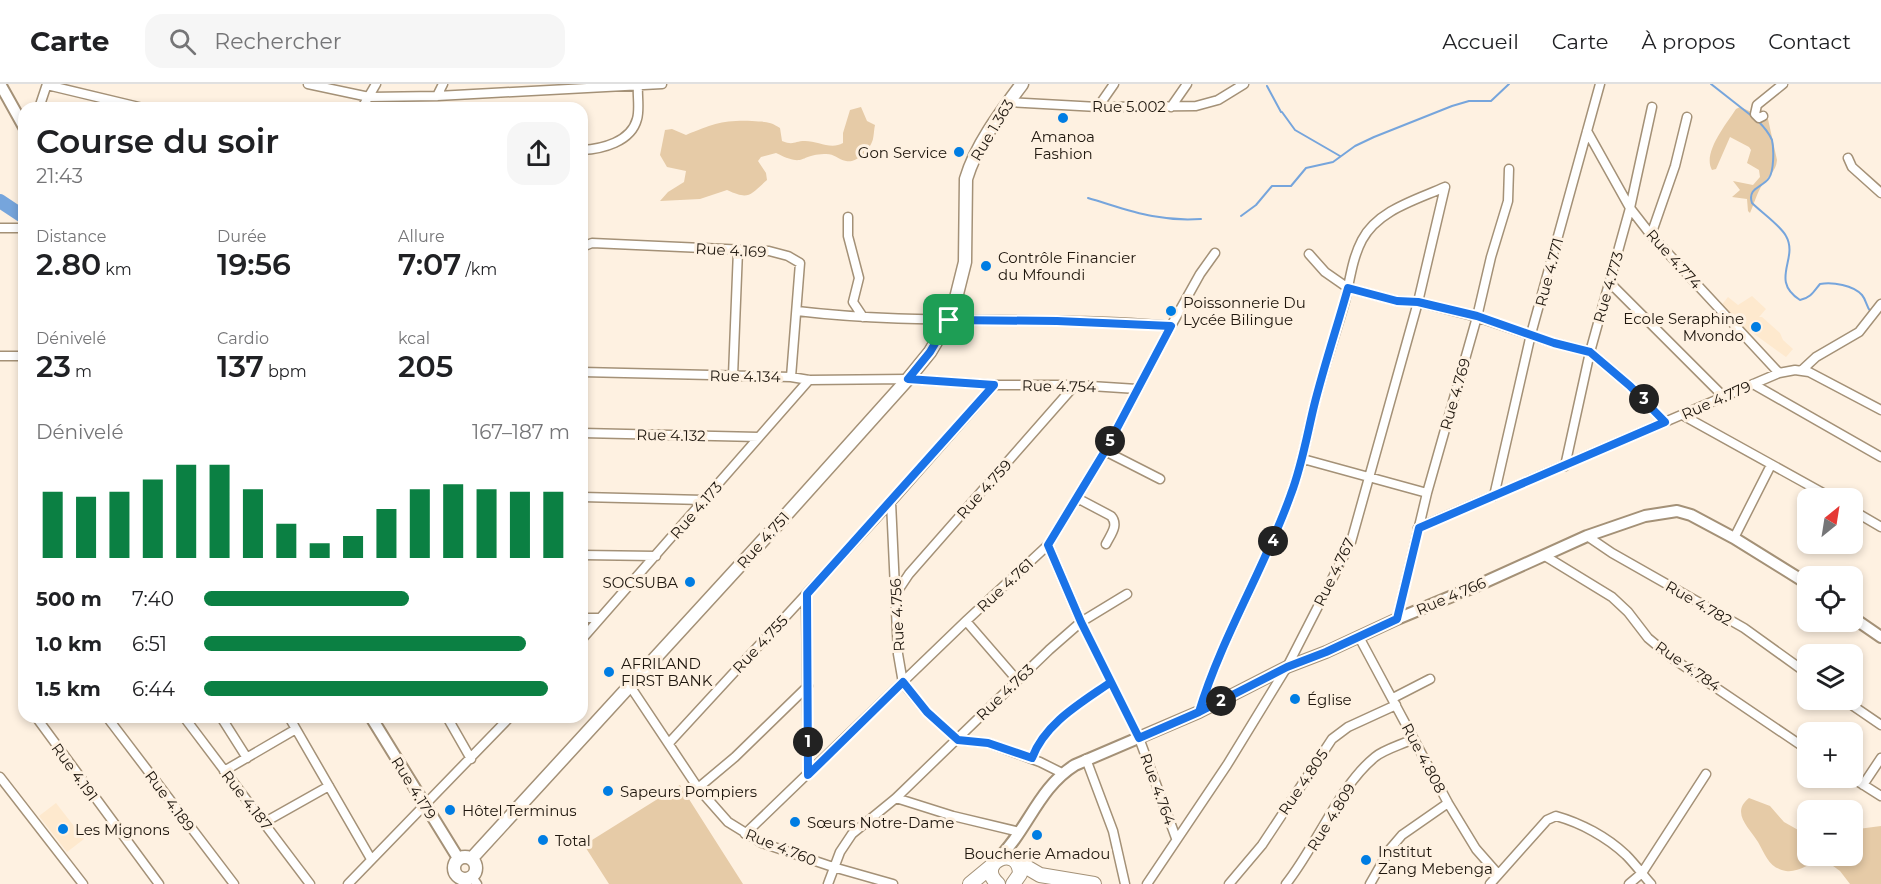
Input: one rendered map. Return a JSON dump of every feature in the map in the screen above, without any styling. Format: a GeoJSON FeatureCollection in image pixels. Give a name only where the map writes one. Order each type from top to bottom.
{"type":"FeatureCollection","features":[{"type":"Feature","properties":{"kind":"main road","name":"Rue 1.363"},"geometry":{"type":"LineString","coordinates":[[966,178],[974,159],[1022,84]]}},
{"type":"Feature","properties":{"kind":"main road","name":"Rue 4.751"},"geometry":{"type":"LineString","coordinates":[[472,858],[908,379],[930,352],[949,320],[965,262],[966,178]]}},
{"type":"Feature","properties":{"kind":"main road"},"geometry":{"type":"LineString","coordinates":[[468,856],[472,858],[476,870],[474,880],[452,880],[453,866],[458,858],[468,856]]}},
{"type":"Feature","properties":{"kind":"main road"},"geometry":{"type":"LineString","coordinates":[[970,884],[995,862],[1008,858],[1040,875],[1094,884]]}},
{"type":"Feature","properties":{"kind":"main road"},"geometry":{"type":"LineString","coordinates":[[1013,884],[1020,874],[1016,861]]}},
{"type":"Feature","properties":{"kind":"main road"},"geometry":{"type":"LineString","coordinates":[[995,862],[992,876],[998,884]]}},
{"type":"Feature","properties":{"kind":"street"},"geometry":{"type":"LineString","coordinates":[[0,84],[18,116]]}},
{"type":"Feature","properties":{"kind":"street"},"geometry":{"type":"LineString","coordinates":[[309,84],[369,97],[437,96],[662,84]]}},
{"type":"Feature","properties":{"kind":"street"},"geometry":{"type":"LineString","coordinates":[[366,102],[376,84]]}},
{"type":"Feature","properties":{"kind":"street"},"geometry":{"type":"LineString","coordinates":[[437,96],[443,84]]}},
{"type":"Feature","properties":{"kind":"street"},"geometry":{"type":"LineString","coordinates":[[1098,107],[1114,84]]}},
{"type":"Feature","properties":{"kind":"street"},"geometry":{"type":"LineString","coordinates":[[1172,106],[1187,84]]}},
{"type":"Feature","properties":{"kind":"street","name":"Rue 5.002"},"geometry":{"type":"LineString","coordinates":[[1009,102],[1098,107],[1196,106],[1218,100],[1244,84]]}},
{"type":"Feature","properties":{"kind":"street","name":"Rue 4.771"},"geometry":{"type":"LineString","coordinates":[[1494,496],[1531,334],[1600,84]]}},
{"type":"Feature","properties":{"kind":"street"},"geometry":{"type":"LineString","coordinates":[[1763,116],[1759,118],[1755,114],[1757,105],[1783,84]]}},
{"type":"Feature","properties":{"kind":"street"},"geometry":{"type":"LineString","coordinates":[[41,102],[47,85],[118,102]]}},
{"type":"Feature","properties":{"kind":"street"},"geometry":{"type":"LineString","coordinates":[[588,150],[598,149],[618,141],[631,131],[637,119],[638,85]]}},
{"type":"Feature","properties":{"kind":"street","name":"Rue 4.773"},"geometry":{"type":"LineString","coordinates":[[1565,466],[1590,352],[1630,208],[1652,107]]}},
{"type":"Feature","properties":{"kind":"street"},"geometry":{"type":"LineString","coordinates":[[1651,235],[1676,166],[1687,117]]}},
{"type":"Feature","properties":{"kind":"street","name":"Rue 4.774"},"geometry":{"type":"LineString","coordinates":[[1587,131],[1630,208],[1651,235],[1779,373]]}},
{"type":"Feature","properties":{"kind":"street"},"geometry":{"type":"LineString","coordinates":[[1848,158],[1852,167],[1881,193]]}},
{"type":"Feature","properties":{"kind":"street","name":"Rue 4.769"},"geometry":{"type":"LineString","coordinates":[[1397,619],[1426,493],[1508,201],[1509,169]]}},
{"type":"Feature","properties":{"kind":"street","name":"Rue 4.767"},"geometry":{"type":"LineString","coordinates":[[1147,884],[1227,765],[1287,667],[1350,542],[1418,302],[1445,187],[1386,214],[1371,227],[1357,251],[1348,288]]}},
{"type":"Feature","properties":{"kind":"street"},"geometry":{"type":"LineString","coordinates":[[848,217],[848,236],[859,278],[853,302],[863,317]]}},
{"type":"Feature","properties":{"kind":"street"},"geometry":{"type":"LineString","coordinates":[[0,228],[18,228]]}},
{"type":"Feature","properties":{"kind":"street","name":"Rue 4.169"},"geometry":{"type":"LineString","coordinates":[[588,245],[769,251],[788,256],[800,263],[791,377]]}},
{"type":"Feature","properties":{"kind":"street"},"geometry":{"type":"LineString","coordinates":[[733,376],[738,250]]}},
{"type":"Feature","properties":{"kind":"street","name":"Rue 4.761"},"geometry":{"type":"LineString","coordinates":[[745,834],[1048,545],[1105,451],[1171,326],[1200,274],[1215,253]]}},
{"type":"Feature","properties":{"kind":"street"},"geometry":{"type":"LineString","coordinates":[[1309,254],[1325,272],[1348,288],[1397,301],[1418,302],[1477,316],[1554,343],[1590,352],[1630,386],[1665,422]]}},
{"type":"Feature","properties":{"kind":"street"},"geometry":{"type":"LineString","coordinates":[[1610,283],[1724,397]]}},
{"type":"Feature","properties":{"kind":"street"},"geometry":{"type":"LineString","coordinates":[[1199,712],[1214,668],[1271,546],[1303,459],[1314,405],[1348,288]]}},
{"type":"Feature","properties":{"kind":"street"},"geometry":{"type":"LineString","coordinates":[[1881,304],[1859,332],[1816,357],[1802,370],[1881,410]]}},
{"type":"Feature","properties":{"kind":"street"},"geometry":{"type":"LineString","coordinates":[[796,311],[841,317],[1057,321],[1171,326]]}},
{"type":"Feature","properties":{"kind":"street"},"geometry":{"type":"LineString","coordinates":[[0,356],[18,356]]}},
{"type":"Feature","properties":{"kind":"street","name":"Rue 4.779"},"geometry":{"type":"LineString","coordinates":[[1419,528],[1665,422],[1684,416],[1779,373],[1802,370]]}},
{"type":"Feature","properties":{"kind":"street","name":"Rue 4.134"},"geometry":{"type":"LineString","coordinates":[[588,372],[791,377],[809,380],[908,379]]}},
{"type":"Feature","properties":{"kind":"street","name":"Rue 4.754"},"geometry":{"type":"LineString","coordinates":[[908,379],[994,385],[1075,385],[1137,389]]}},
{"type":"Feature","properties":{"kind":"street","name":"Rue 4.173"},"geometry":{"type":"LineString","coordinates":[[588,632],[809,380]]}},
{"type":"Feature","properties":{"kind":"street"},"geometry":{"type":"LineString","coordinates":[[1753,384],[1881,457]]}},
{"type":"Feature","properties":{"kind":"street","name":"Rue 4.755"},"geometry":{"type":"LineString","coordinates":[[669,743],[891,502],[994,385]]}},
{"type":"Feature","properties":{"kind":"street","name":"Rue 4.759"},"geometry":{"type":"LineString","coordinates":[[895,595],[909,574],[1075,385]]}},
{"type":"Feature","properties":{"kind":"street"},"geometry":{"type":"LineString","coordinates":[[1684,416],[1814,488]]}},
{"type":"Feature","properties":{"kind":"street","name":"Rue 4.132"},"geometry":{"type":"LineString","coordinates":[[588,433],[759,437]]}},
{"type":"Feature","properties":{"kind":"street"},"geometry":{"type":"LineString","coordinates":[[1105,451],[1160,479]]}},
{"type":"Feature","properties":{"kind":"street"},"geometry":{"type":"LineString","coordinates":[[1303,459],[1426,493]]}},
{"type":"Feature","properties":{"kind":"street"},"geometry":{"type":"LineString","coordinates":[[1734,538],[1771,465]]}},
{"type":"Feature","properties":{"kind":"street"},"geometry":{"type":"LineString","coordinates":[[588,497],[704,500]]}},
{"type":"Feature","properties":{"kind":"street"},"geometry":{"type":"LineString","coordinates":[[1077,498],[1115,520],[1106,544]]}},
{"type":"Feature","properties":{"kind":"street","name":"Rue 4.756"},"geometry":{"type":"LineString","coordinates":[[891,502],[898,654],[903,682],[927,712],[958,740]]}},
{"type":"Feature","properties":{"kind":"street","name":"Rue 4.766"},"geometry":{"type":"LineString","coordinates":[[995,862],[1020,832],[1041,796],[1062,772],[1086,759],[1199,712],[1287,667],[1587,536],[1646,516],[1677,511],[1691,514],[1797,577]]}},
{"type":"Feature","properties":{"kind":"street"},"geometry":{"type":"LineString","coordinates":[[1863,516],[1881,527]]}},
{"type":"Feature","properties":{"kind":"street","name":"Rue 4.782"},"geometry":{"type":"LineString","coordinates":[[1587,536],[1612,553],[1744,628],[1797,666]]}},
{"type":"Feature","properties":{"kind":"street","name":"Rue 4.764"},"geometry":{"type":"LineString","coordinates":[[1048,545],[1081,622],[1139,738],[1176,838]]}},
{"type":"Feature","properties":{"kind":"street"},"geometry":{"type":"LineString","coordinates":[[588,555],[656,556]]}},
{"type":"Feature","properties":{"kind":"street","name":"Rue 4.784"},"geometry":{"type":"LineString","coordinates":[[1545,556],[1612,597],[1628,612],[1648,638],[1671,658],[1797,743]]}},
{"type":"Feature","properties":{"kind":"street"},"geometry":{"type":"LineString","coordinates":[[807,594],[808,775]]}},
{"type":"Feature","properties":{"kind":"street","name":"Rue 4.763"},"geometry":{"type":"LineString","coordinates":[[828,884],[840,852],[852,834],[896,798],[1017,680],[1081,622],[1127,594]]}},
{"type":"Feature","properties":{"kind":"street"},"geometry":{"type":"LineString","coordinates":[[588,618],[599,618]]}},
{"type":"Feature","properties":{"kind":"street"},"geometry":{"type":"LineString","coordinates":[[966,621],[1017,680]]}},
{"type":"Feature","properties":{"kind":"street"},"geometry":{"type":"LineString","coordinates":[[1863,625],[1881,637]]}},
{"type":"Feature","properties":{"kind":"street","name":"Rue 4.808"},"geometry":{"type":"LineString","coordinates":[[1359,637],[1448,803],[1476,849],[1498,874]]}},
{"type":"Feature","properties":{"kind":"street","name":"Rue 4.805"},"geometry":{"type":"LineString","coordinates":[[1229,884],[1262,845],[1332,740],[1348,727],[1430,679]]}},
{"type":"Feature","properties":{"kind":"street"},"geometry":{"type":"LineString","coordinates":[[1032,758],[1037,744],[1049,730],[1068,712],[1111,682]]}},
{"type":"Feature","properties":{"kind":"street","name":"Rue 4.760"},"geometry":{"type":"LineString","coordinates":[[630,686],[698,788],[728,822],[762,843],[892,884]]}},
{"type":"Feature","properties":{"kind":"street"},"geometry":{"type":"LineString","coordinates":[[698,788],[735,757],[808,686]]}},
{"type":"Feature","properties":{"kind":"street"},"geometry":{"type":"LineString","coordinates":[[1860,710],[1881,724]]}},
{"type":"Feature","properties":{"kind":"street","name":"Rue 4.191"},"geometry":{"type":"LineString","coordinates":[[40,723],[159,884]]}},
{"type":"Feature","properties":{"kind":"street","name":"Rue 4.189"},"geometry":{"type":"LineString","coordinates":[[113,723],[234,884]]}},
{"type":"Feature","properties":{"kind":"street","name":"Rue 4.187"},"geometry":{"type":"LineString","coordinates":[[188,723],[310,884]]}},
{"type":"Feature","properties":{"kind":"street"},"geometry":{"type":"LineString","coordinates":[[224,723],[247,758]]}},
{"type":"Feature","properties":{"kind":"street"},"geometry":{"type":"LineString","coordinates":[[292,723],[371,859]]}},
{"type":"Feature","properties":{"kind":"street","name":"Rue 4.179"},"geometry":{"type":"LineString","coordinates":[[375,723],[458,858]]}},
{"type":"Feature","properties":{"kind":"street"},"geometry":{"type":"LineString","coordinates":[[450,723],[471,759]]}},
{"type":"Feature","properties":{"kind":"street"},"geometry":{"type":"LineString","coordinates":[[348,884],[504,723]]}},
{"type":"Feature","properties":{"kind":"street"},"geometry":{"type":"LineString","coordinates":[[224,771],[296,729]]}},
{"type":"Feature","properties":{"kind":"street","name":"Rue 4.809"},"geometry":{"type":"LineString","coordinates":[[1286,884],[1305,860],[1348,786],[1375,757],[1413,739]]}},
{"type":"Feature","properties":{"kind":"street"},"geometry":{"type":"LineString","coordinates":[[958,740],[988,743],[1032,758],[1062,772]]}},
{"type":"Feature","properties":{"kind":"street"},"geometry":{"type":"LineString","coordinates":[[1881,758],[1863,785],[1881,796]]}},
{"type":"Feature","properties":{"kind":"street"},"geometry":{"type":"LineString","coordinates":[[1086,759],[1113,831],[1125,884]]}},
{"type":"Feature","properties":{"kind":"street"},"geometry":{"type":"LineString","coordinates":[[1629,884],[1642,873],[1706,774]]}},
{"type":"Feature","properties":{"kind":"street"},"geometry":{"type":"LineString","coordinates":[[0,777],[83,884]]}},
{"type":"Feature","properties":{"kind":"street"},"geometry":{"type":"LineString","coordinates":[[265,822],[329,786]]}},
{"type":"Feature","properties":{"kind":"street"},"geometry":{"type":"LineString","coordinates":[[896,798],[953,816],[1020,832]]}},
{"type":"Feature","properties":{"kind":"street"},"geometry":{"type":"LineString","coordinates":[[1370,884],[1390,849],[1402,835],[1448,803]]}},
{"type":"Feature","properties":{"kind":"street"},"geometry":{"type":"LineString","coordinates":[[1490,884],[1547,820],[1556,816],[1605,839],[1626,855],[1652,884]]}},
{"type":"Feature","properties":{"kind":"street","name":"Rue 4.766"},"geometry":{"type":"LineString","coordinates":[[1016,861],[1020,832]]}},
{"type":"Feature","properties":{"kind":"shaded area"},"geometry":{"type":"Polygon","coordinates":[[[861,107],[867,121],[875,125],[869,147],[855,160],[846,161],[827,154],[792,160],[776,153],[761,157],[758,161],[766,173],[767,180],[748,195],[740,195],[727,190],[700,199],[660,201],[668,192],[684,182],[686,171],[667,167],[660,155],[665,130],[672,129],[686,135],[725,122],[763,122],[780,128],[782,141],[792,143],[810,141],[834,146],[843,143],[843,133],[850,110],[861,107]]]}},
{"type":"Feature","properties":{"kind":"shaded area"},"geometry":{"type":"Polygon","coordinates":[[[1740,107],[1768,119],[1777,160],[1773,171],[1760,188],[1750,213],[1747,199],[1732,197],[1740,190],[1733,181],[1753,185],[1760,177],[1759,170],[1747,163],[1751,150],[1749,147],[1730,137],[1716,169],[1712,170],[1710,163],[1710,155],[1717,138],[1736,109],[1740,107]]]}},
{"type":"Feature","properties":{"kind":"shaded area","name":"Ecole Seraphine Mvondo"},"geometry":{"type":"Polygon","coordinates":[[[1752,296],[1766,309],[1759,317],[1762,317],[1780,333],[1783,340],[1793,349],[1786,357],[1750,331],[1747,335],[1720,307],[1728,297],[1738,305],[1752,296]]]}},
{"type":"Feature","properties":{"kind":"shaded area"},"geometry":{"type":"Polygon","coordinates":[[[680,785],[743,884],[609,884],[584,845],[680,785]]]}},
{"type":"Feature","properties":{"kind":"shaded area"},"geometry":{"type":"Polygon","coordinates":[[[1749,798],[1770,806],[1784,822],[1797,829],[1797,866],[1806,866],[1795,871],[1786,871],[1769,861],[1743,820],[1741,809],[1749,798]]]}},
{"type":"Feature","properties":{"kind":"shaded area","name":"Les Mignons"},"geometry":{"type":"Polygon","coordinates":[[[56,803],[84,839],[67,852],[39,816],[56,803]]]}},
{"type":"Feature","properties":{"kind":"shaded area"},"geometry":{"type":"Polygon","coordinates":[[[1881,826],[1881,884],[1850,884],[1833,866],[1863,866],[1863,828],[1881,826]]]}},
{"type":"Feature","properties":{"kind":"waterway"},"geometry":{"type":"LineString","coordinates":[[1241,216],[1256,205],[1272,186],[1291,186],[1306,168],[1333,162],[1355,146],[1374,137],[1452,106],[1469,101],[1491,101],[1509,84]]}},
{"type":"Feature","properties":{"kind":"waterway"},"geometry":{"type":"LineString","coordinates":[[1711,84],[1753,117]]}},
{"type":"Feature","properties":{"kind":"waterway"},"geometry":{"type":"LineString","coordinates":[[1267,86],[1281,112]]}},
{"type":"Feature","properties":{"kind":"waterway"},"geometry":{"type":"LineString","coordinates":[[1282,112],[1295,130],[1340,156]]}},
{"type":"Feature","properties":{"kind":"waterway"},"geometry":{"type":"LineString","coordinates":[[1758,121],[1772,140],[1773,165],[1771,175],[1753,191],[1751,198],[1752,203],[1786,236],[1789,253],[1785,277],[1791,292],[1800,300],[1810,296],[1820,284],[1842,285],[1862,295],[1871,312]]}},
{"type":"Feature","properties":{"kind":"waterway"},"geometry":{"type":"LineString","coordinates":[[1088,198],[1156,217],[1201,219]]}},
{"type":"Feature","properties":{"kind":"waterway"},"geometry":{"type":"LineString","coordinates":[[0,201],[18,213]]}},
{"type":"Feature","properties":{"kind":"place","name":"Amanoa Fashion"},"geometry":{"type":"Point","coordinates":[1063,118]}},
{"type":"Feature","properties":{"kind":"place","name":"Gon Service"},"geometry":{"type":"Point","coordinates":[959,152]}},
{"type":"Feature","properties":{"kind":"place","name":"Contrôle Financier du Mfoundi"},"geometry":{"type":"Point","coordinates":[986,266]}},
{"type":"Feature","properties":{"kind":"place","name":"Poissonnerie Du Lycée Bilingue"},"geometry":{"type":"Point","coordinates":[1171,311]}},
{"type":"Feature","properties":{"kind":"place","name":"Ecole Seraphine Mvondo"},"geometry":{"type":"Point","coordinates":[1756,327]}},
{"type":"Feature","properties":{"kind":"place","name":"SOCSUBA"},"geometry":{"type":"Point","coordinates":[690,582]}},
{"type":"Feature","properties":{"kind":"place","name":"AFRILAND FIRST BANK"},"geometry":{"type":"Point","coordinates":[609,672]}},
{"type":"Feature","properties":{"kind":"place","name":"Église"},"geometry":{"type":"Point","coordinates":[1295,699]}},
{"type":"Feature","properties":{"kind":"place","name":"Sapeurs Pompiers"},"geometry":{"type":"Point","coordinates":[608,791]}},
{"type":"Feature","properties":{"kind":"place","name":"Hôtel Terminus"},"geometry":{"type":"Point","coordinates":[450,810]}},
{"type":"Feature","properties":{"kind":"place","name":"Sœurs Notre-Dame"},"geometry":{"type":"Point","coordinates":[795,822]}},
{"type":"Feature","properties":{"kind":"place","name":"Les Mignons"},"geometry":{"type":"Point","coordinates":[63,829]}},
{"type":"Feature","properties":{"kind":"place","name":"Boucherie Amadou"},"geometry":{"type":"Point","coordinates":[1037,835]}},
{"type":"Feature","properties":{"kind":"place","name":"Total"},"geometry":{"type":"Point","coordinates":[543,840]}},
{"type":"Feature","properties":{"kind":"place","name":"Institut Zang Mebenga"},"geometry":{"type":"Point","coordinates":[1366,860]}},
{"type":"Feature","properties":{"kind":"route"},"geometry":{"type":"LineString","coordinates":[[949,320],[930,352],[908,379],[994,385],[807,594],[808,775],[834,747],[903,682],[927,712],[958,740],[988,743],[1032,758],[1037,744],[1049,730],[1068,712],[1111,682],[1139,738],[1199,712],[1287,667],[1326,652],[1397,619],[1419,528],[1665,422],[1630,386],[1590,352],[1554,343],[1477,316],[1418,302],[1397,301],[1348,288],[1314,405],[1303,459],[1292,494],[1249,596],[1214,668],[1199,712],[1139,738],[1081,622],[1048,545],[1105,451],[1171,326],[1057,321],[949,320]]}}]}
